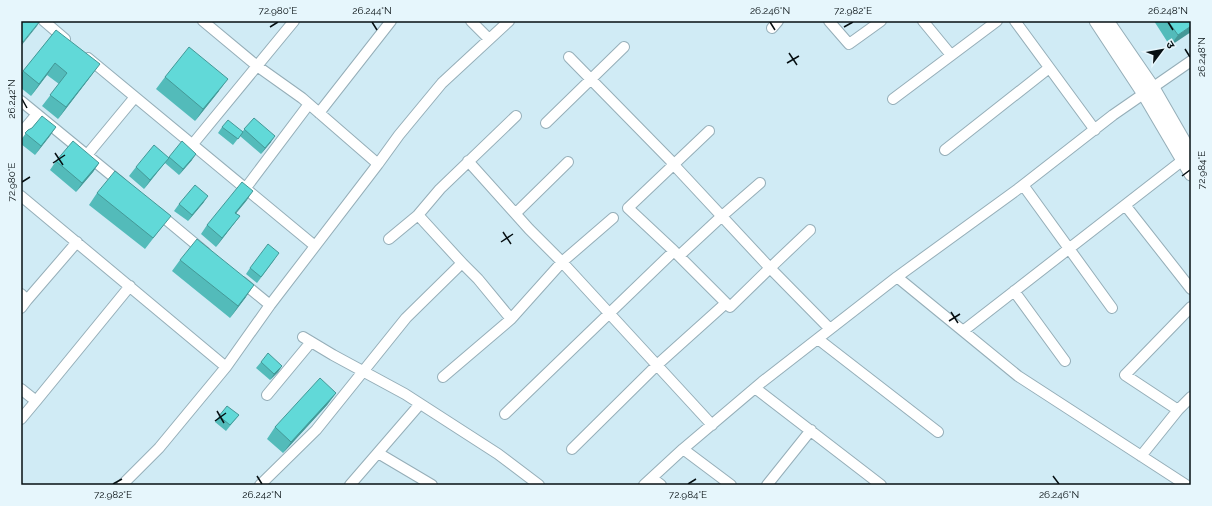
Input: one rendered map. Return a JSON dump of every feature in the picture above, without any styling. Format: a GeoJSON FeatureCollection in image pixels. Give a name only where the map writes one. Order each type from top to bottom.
{"type":"FeatureCollection","features":[{"type":"Feature","properties":{"kind":"main road"},"geometry":{"type":"LineString","coordinates":[[1096,21],[1149,91]]}},
{"type":"Feature","properties":{"kind":"main road"},"geometry":{"type":"LineString","coordinates":[[1108,21],[1187,157],[1191,174]]}},
{"type":"Feature","properties":{"kind":"street"},"geometry":{"type":"LineString","coordinates":[[44,21],[315,246]]}},
{"type":"Feature","properties":{"kind":"street"},"geometry":{"type":"LineString","coordinates":[[203,21],[258,66],[309,104],[378,164]]}},
{"type":"Feature","properties":{"kind":"street"},"geometry":{"type":"LineString","coordinates":[[192,145],[294,21]]}},
{"type":"Feature","properties":{"kind":"street"},"geometry":{"type":"LineString","coordinates":[[319,113],[391,21]]}},
{"type":"Feature","properties":{"kind":"street"},"geometry":{"type":"LineString","coordinates":[[471,21],[489,39]]}},
{"type":"Feature","properties":{"kind":"street"},"geometry":{"type":"LineString","coordinates":[[122,485],[159,448],[226,367],[270,305],[399,135],[442,83],[509,21]]}},
{"type":"Feature","properties":{"kind":"street"},"geometry":{"type":"LineString","coordinates":[[829,21],[849,44],[881,21]]}},
{"type":"Feature","properties":{"kind":"street"},"geometry":{"type":"LineString","coordinates":[[923,21],[951,55]]}},
{"type":"Feature","properties":{"kind":"street"},"geometry":{"type":"LineString","coordinates":[[893,98],[997,21]]}},
{"type":"Feature","properties":{"kind":"street"},"geometry":{"type":"LineString","coordinates":[[1015,21],[1094,130]]}},
{"type":"Feature","properties":{"kind":"street"},"geometry":{"type":"LineString","coordinates":[[546,123],[624,47]]}},
{"type":"Feature","properties":{"kind":"street"},"geometry":{"type":"LineString","coordinates":[[570,57],[770,268],[830,329]]}},
{"type":"Feature","properties":{"kind":"street"},"geometry":{"type":"LineString","coordinates":[[648,482],[755,388],[897,277],[1023,185],[1094,130],[1191,61]]}},
{"type":"Feature","properties":{"kind":"street"},"geometry":{"type":"LineString","coordinates":[[945,150],[1049,68]]}},
{"type":"Feature","properties":{"kind":"street"},"geometry":{"type":"LineString","coordinates":[[87,155],[135,97]]}},
{"type":"Feature","properties":{"kind":"street"},"geometry":{"type":"LineString","coordinates":[[21,101],[130,190]]}},
{"type":"Feature","properties":{"kind":"street"},"geometry":{"type":"LineString","coordinates":[[245,189],[309,104]]}},
{"type":"Feature","properties":{"kind":"street"},"geometry":{"type":"LineString","coordinates":[[21,133],[37,114]]}},
{"type":"Feature","properties":{"kind":"street"},"geometry":{"type":"LineString","coordinates":[[388,239],[418,215],[440,189],[516,116]]}},
{"type":"Feature","properties":{"kind":"street"},"geometry":{"type":"LineString","coordinates":[[709,131],[628,208],[730,307],[810,230]]}},
{"type":"Feature","properties":{"kind":"street"},"geometry":{"type":"LineString","coordinates":[[963,331],[1187,157]]}},
{"type":"Feature","properties":{"kind":"street"},"geometry":{"type":"LineString","coordinates":[[468,161],[529,229],[562,262],[712,425]]}},
{"type":"Feature","properties":{"kind":"street"},"geometry":{"type":"LineString","coordinates":[[516,213],[568,162]]}},
{"type":"Feature","properties":{"kind":"street"},"geometry":{"type":"LineString","coordinates":[[506,414],[609,314],[760,183]]}},
{"type":"Feature","properties":{"kind":"street"},"geometry":{"type":"LineString","coordinates":[[1023,185],[1112,308]]}},
{"type":"Feature","properties":{"kind":"street"},"geometry":{"type":"LineString","coordinates":[[21,196],[226,367]]}},
{"type":"Feature","properties":{"kind":"street"},"geometry":{"type":"LineString","coordinates":[[148,205],[215,260]]}},
{"type":"Feature","properties":{"kind":"street"},"geometry":{"type":"LineString","coordinates":[[1125,205],[1191,289]]}},
{"type":"Feature","properties":{"kind":"street"},"geometry":{"type":"LineString","coordinates":[[418,215],[478,279],[511,319]]}},
{"type":"Feature","properties":{"kind":"street"},"geometry":{"type":"LineString","coordinates":[[443,376],[511,319],[562,262],[613,218]]}},
{"type":"Feature","properties":{"kind":"street"},"geometry":{"type":"LineString","coordinates":[[23,300],[77,242]]}},
{"type":"Feature","properties":{"kind":"street"},"geometry":{"type":"LineString","coordinates":[[260,485],[316,430],[406,318],[462,263]]}},
{"type":"Feature","properties":{"kind":"street"},"geometry":{"type":"LineString","coordinates":[[233,275],[270,305]]}},
{"type":"Feature","properties":{"kind":"street"},"geometry":{"type":"LineString","coordinates":[[897,277],[1018,376],[1186,485]]}},
{"type":"Feature","properties":{"kind":"street"},"geometry":{"type":"LineString","coordinates":[[21,419],[130,286]]}},
{"type":"Feature","properties":{"kind":"street"},"geometry":{"type":"LineString","coordinates":[[1014,291],[1065,361]]}},
{"type":"Feature","properties":{"kind":"street"},"geometry":{"type":"LineString","coordinates":[[572,449],[657,365],[726,303]]}},
{"type":"Feature","properties":{"kind":"street"},"geometry":{"type":"LineString","coordinates":[[1178,410],[1125,376],[1191,307]]}},
{"type":"Feature","properties":{"kind":"street"},"geometry":{"type":"LineString","coordinates":[[818,339],[938,432]]}},
{"type":"Feature","properties":{"kind":"street"},"geometry":{"type":"LineString","coordinates":[[267,395],[307,340],[405,394],[498,454],[538,485]]}},
{"type":"Feature","properties":{"kind":"street"},"geometry":{"type":"LineString","coordinates":[[755,388],[881,485]]}},
{"type":"Feature","properties":{"kind":"street"},"geometry":{"type":"LineString","coordinates":[[21,389],[36,401]]}},
{"type":"Feature","properties":{"kind":"street"},"geometry":{"type":"LineString","coordinates":[[1141,456],[1178,410],[1191,398]]}},
{"type":"Feature","properties":{"kind":"street"},"geometry":{"type":"LineString","coordinates":[[350,485],[420,404]]}},
{"type":"Feature","properties":{"kind":"street"},"geometry":{"type":"LineString","coordinates":[[767,485],[811,430]]}},
{"type":"Feature","properties":{"kind":"street"},"geometry":{"type":"LineString","coordinates":[[683,450],[731,485]]}},
{"type":"Feature","properties":{"kind":"street"},"geometry":{"type":"LineString","coordinates":[[378,453],[432,485]]}},
{"type":"Feature","properties":{"kind":"street"},"geometry":{"type":"LineString","coordinates":[[648,482],[661,485]]}},
{"type":"Feature","properties":{"kind":"building"},"geometry":{"type":"Polygon","coordinates":[[[21,21],[40,21],[23,42],[21,42],[21,21]]]}},
{"type":"Feature","properties":{"kind":"building"},"geometry":{"type":"Polygon","coordinates":[[[1168,21],[1191,21],[1191,26],[1178,35],[1168,21]]]}},
{"type":"Feature","properties":{"kind":"building"},"geometry":{"type":"Polygon","coordinates":[[[56,30],[100,64],[66,107],[50,95],[67,73],[55,63],[39,84],[23,71],[56,30]]]}},
{"type":"Feature","properties":{"kind":"building"},"geometry":{"type":"Polygon","coordinates":[[[189,47],[228,79],[203,109],[165,77],[189,47]]]}},
{"type":"Feature","properties":{"kind":"building"},"geometry":{"type":"Polygon","coordinates":[[[42,116],[56,127],[41,146],[25,133],[32,128],[42,116]]]}},
{"type":"Feature","properties":{"kind":"building"},"geometry":{"type":"Polygon","coordinates":[[[254,118],[275,136],[265,148],[244,129],[254,118]]]}},
{"type":"Feature","properties":{"kind":"building"},"geometry":{"type":"Polygon","coordinates":[[[228,120],[243,132],[238,139],[222,127],[228,120]]]}},
{"type":"Feature","properties":{"kind":"building"},"geometry":{"type":"Polygon","coordinates":[[[73,141],[99,163],[82,183],[56,161],[73,141]]]}},
{"type":"Feature","properties":{"kind":"building"},"geometry":{"type":"Polygon","coordinates":[[[182,141],[196,154],[183,169],[169,157],[182,141]]]}},
{"type":"Feature","properties":{"kind":"building"},"geometry":{"type":"Polygon","coordinates":[[[154,145],[169,158],[150,180],[136,167],[154,145]]]}},
{"type":"Feature","properties":{"kind":"building"},"geometry":{"type":"Polygon","coordinates":[[[115,171],[171,216],[153,238],[97,193],[115,171]]]}},
{"type":"Feature","properties":{"kind":"building"},"geometry":{"type":"Polygon","coordinates":[[[242,182],[253,191],[235,213],[240,216],[222,238],[207,225],[242,182]]]}},
{"type":"Feature","properties":{"kind":"building"},"geometry":{"type":"Polygon","coordinates":[[[195,185],[208,196],[192,215],[179,204],[195,185]]]}},
{"type":"Feature","properties":{"kind":"building"},"geometry":{"type":"Polygon","coordinates":[[[197,239],[254,285],[238,306],[180,260],[197,239]]]}},
{"type":"Feature","properties":{"kind":"building"},"geometry":{"type":"Polygon","coordinates":[[[268,244],[279,253],[261,277],[250,268],[268,244]]]}},
{"type":"Feature","properties":{"kind":"building"},"geometry":{"type":"Polygon","coordinates":[[[268,353],[282,366],[274,374],[261,362],[268,353]]]}},
{"type":"Feature","properties":{"kind":"building"},"geometry":{"type":"Polygon","coordinates":[[[320,378],[336,393],[291,442],[275,427],[320,378]]]}},
{"type":"Feature","properties":{"kind":"building"},"geometry":{"type":"Polygon","coordinates":[[[227,406],[239,415],[230,425],[219,416],[227,406]]]}}]}
